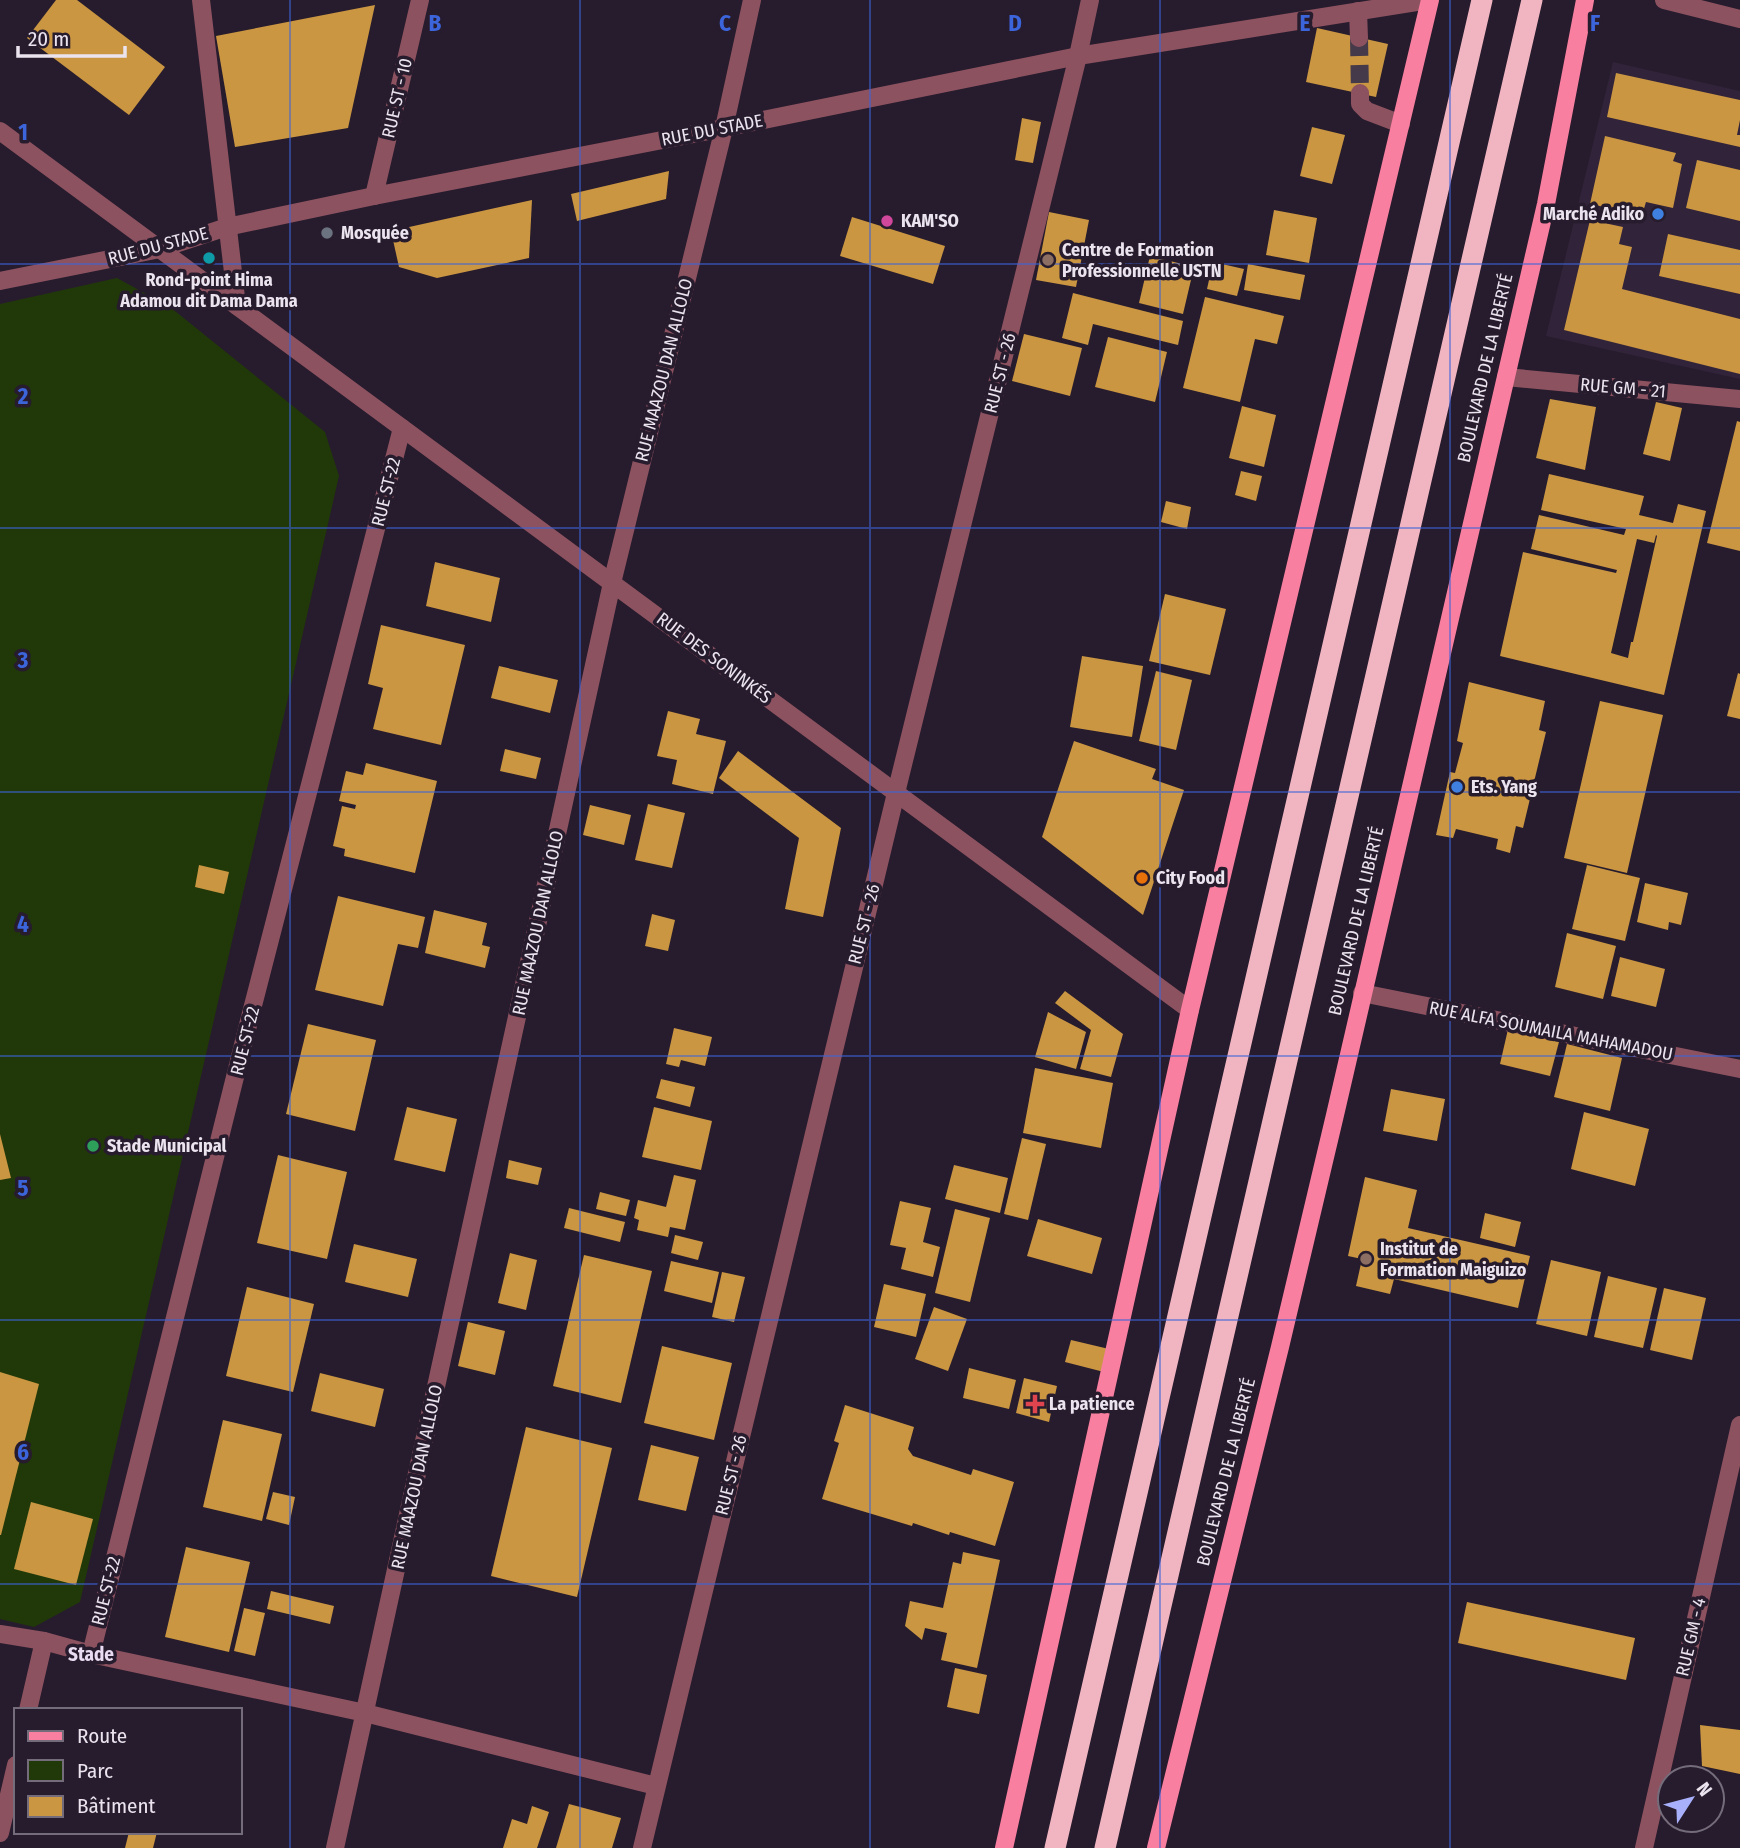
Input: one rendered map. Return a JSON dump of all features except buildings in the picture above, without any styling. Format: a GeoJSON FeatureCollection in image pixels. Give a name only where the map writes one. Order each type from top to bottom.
{"type":"FeatureCollection","features":[{"type":"Feature","properties":{"kind":"highway"},"geometry":{"type":"LineString","coordinates":[[1055,1848],[1482,0]]}},
{"type":"Feature","properties":{"kind":"highway","name":"BOULEVARD DE LA LIBERTÉ"},"geometry":{"type":"LineString","coordinates":[[1105,1848],[1532,0]]}},
{"type":"Feature","properties":{"kind":"main road"},"geometry":{"type":"LineString","coordinates":[[1004,1848],[1190,1010],[1430,0]]}},
{"type":"Feature","properties":{"kind":"main road","name":"BOULEVARD DE LA LIBERTÉ"},"geometry":{"type":"LineString","coordinates":[[1156,1848],[1284,1333],[1506,377],[1546,204],[1585,0]]}},
{"type":"Feature","properties":{"kind":"street"},"geometry":{"type":"LineString","coordinates":[[201,0],[237,306]]}},
{"type":"Feature","properties":{"kind":"street","name":"RUE ST - 10"},"geometry":{"type":"LineString","coordinates":[[374,196],[420,0]]}},
{"type":"Feature","properties":{"kind":"street","name":"RUE MAAZOU DAN ALLOLO"},"geometry":{"type":"LineString","coordinates":[[335,1848],[612,583],[724,128],[752,0]]}},
{"type":"Feature","properties":{"kind":"street","name":"RUE ST - 26"},"geometry":{"type":"LineString","coordinates":[[642,1848],[1090,0]]}},
{"type":"Feature","properties":{"kind":"street","name":"RUE DU STADE"},"geometry":{"type":"LineString","coordinates":[[0,281],[160,249],[227,227],[374,196],[1078,57],[1430,0]]}},
{"type":"Feature","properties":{"kind":"street"},"geometry":{"type":"LineString","coordinates":[[1664,0],[1740,19]]}},
{"type":"Feature","properties":{"kind":"street"},"geometry":{"type":"LineString","coordinates":[[1358,11],[1359,37]]}},
{"type":"Feature","properties":{"kind":"street"},"geometry":{"type":"LineString","coordinates":[[1360,93],[1360,104],[1367,111],[1401,124]]}},
{"type":"Feature","properties":{"kind":"street","name":"RUE DES SONINKÉS"},"geometry":{"type":"LineString","coordinates":[[0,131],[1190,1010]]}},
{"type":"Feature","properties":{"kind":"street","name":"RUE GM - 21"},"geometry":{"type":"LineString","coordinates":[[1506,377],[1740,399]]}},
{"type":"Feature","properties":{"kind":"street","name":"RUE ST-22"},"geometry":{"type":"LineString","coordinates":[[90,1654],[402,428]]}},
{"type":"Feature","properties":{"kind":"street","name":"RUE ALFA SOUMAILA MAHAMADOU"},"geometry":{"type":"LineString","coordinates":[[1362,993],[1740,1069]]}},
{"type":"Feature","properties":{"kind":"street","name":"RUE GM - 4"},"geometry":{"type":"LineString","coordinates":[[1644,1848],[1740,1425]]}},
{"type":"Feature","properties":{"kind":"street"},"geometry":{"type":"LineString","coordinates":[[0,1634],[44,1641],[90,1654],[365,1713],[656,1786]]}},
{"type":"Feature","properties":{"kind":"street"},"geometry":{"type":"LineString","coordinates":[[28,1708],[44,1641]]}},
{"type":"Feature","properties":{"kind":"street"},"geometry":{"type":"LineString","coordinates":[[0,1833],[14,1774]]}},
{"type":"Feature","properties":{"kind":"shaded area","name":"Marché Adiko"},"geometry":{"type":"Polygon","coordinates":[[[1613,62],[1740,91],[1740,379],[1546,336],[1613,62]]]}},
{"type":"Feature","properties":{"kind":"green space","name":"Stade Municipal"},"geometry":{"type":"Polygon","coordinates":[[[117,278],[170,307],[325,432],[339,476],[80,1602],[34,1627],[0,1619],[0,304],[117,278]]]}},
{"type":"Feature","properties":{"kind":"tunnel"},"geometry":{"type":"LineString","coordinates":[[1359,38],[1360,93]]}},
{"type":"Feature","properties":{"kind":"place","name":"Marché Adiko"},"geometry":{"type":"Point","coordinates":[1658,214]}},
{"type":"Feature","properties":{"kind":"place","name":"KAM'SO"},"geometry":{"type":"Point","coordinates":[887,221]}},
{"type":"Feature","properties":{"kind":"place","name":"Mosquée"},"geometry":{"type":"Point","coordinates":[327,233]}},
{"type":"Feature","properties":{"kind":"place","name":"Rond-point Hima Adamou dit Dama Dama"},"geometry":{"type":"Point","coordinates":[209,258]}},
{"type":"Feature","properties":{"kind":"place","name":"Centre de Formation Professionnelle USTN"},"geometry":{"type":"Point","coordinates":[1048,260]}},
{"type":"Feature","properties":{"kind":"place","name":"Ets. Yang"},"geometry":{"type":"Point","coordinates":[1457,787]}},
{"type":"Feature","properties":{"kind":"place","name":"City Food"},"geometry":{"type":"Point","coordinates":[1142,878]}},
{"type":"Feature","properties":{"kind":"place","name":"Stade Municipal"},"geometry":{"type":"Point","coordinates":[93,1146]}},
{"type":"Feature","properties":{"kind":"place","name":"Institut de Formation Maiguizo"},"geometry":{"type":"Point","coordinates":[1366,1259]}},
{"type":"Feature","properties":{"kind":"place","name":"La patience"},"geometry":{"type":"Point","coordinates":[1035,1404]}},
{"type":"Feature","properties":{"kind":"district","name":"Stade"},"geometry":{"type":"Point","coordinates":[91,1654]}}]}
